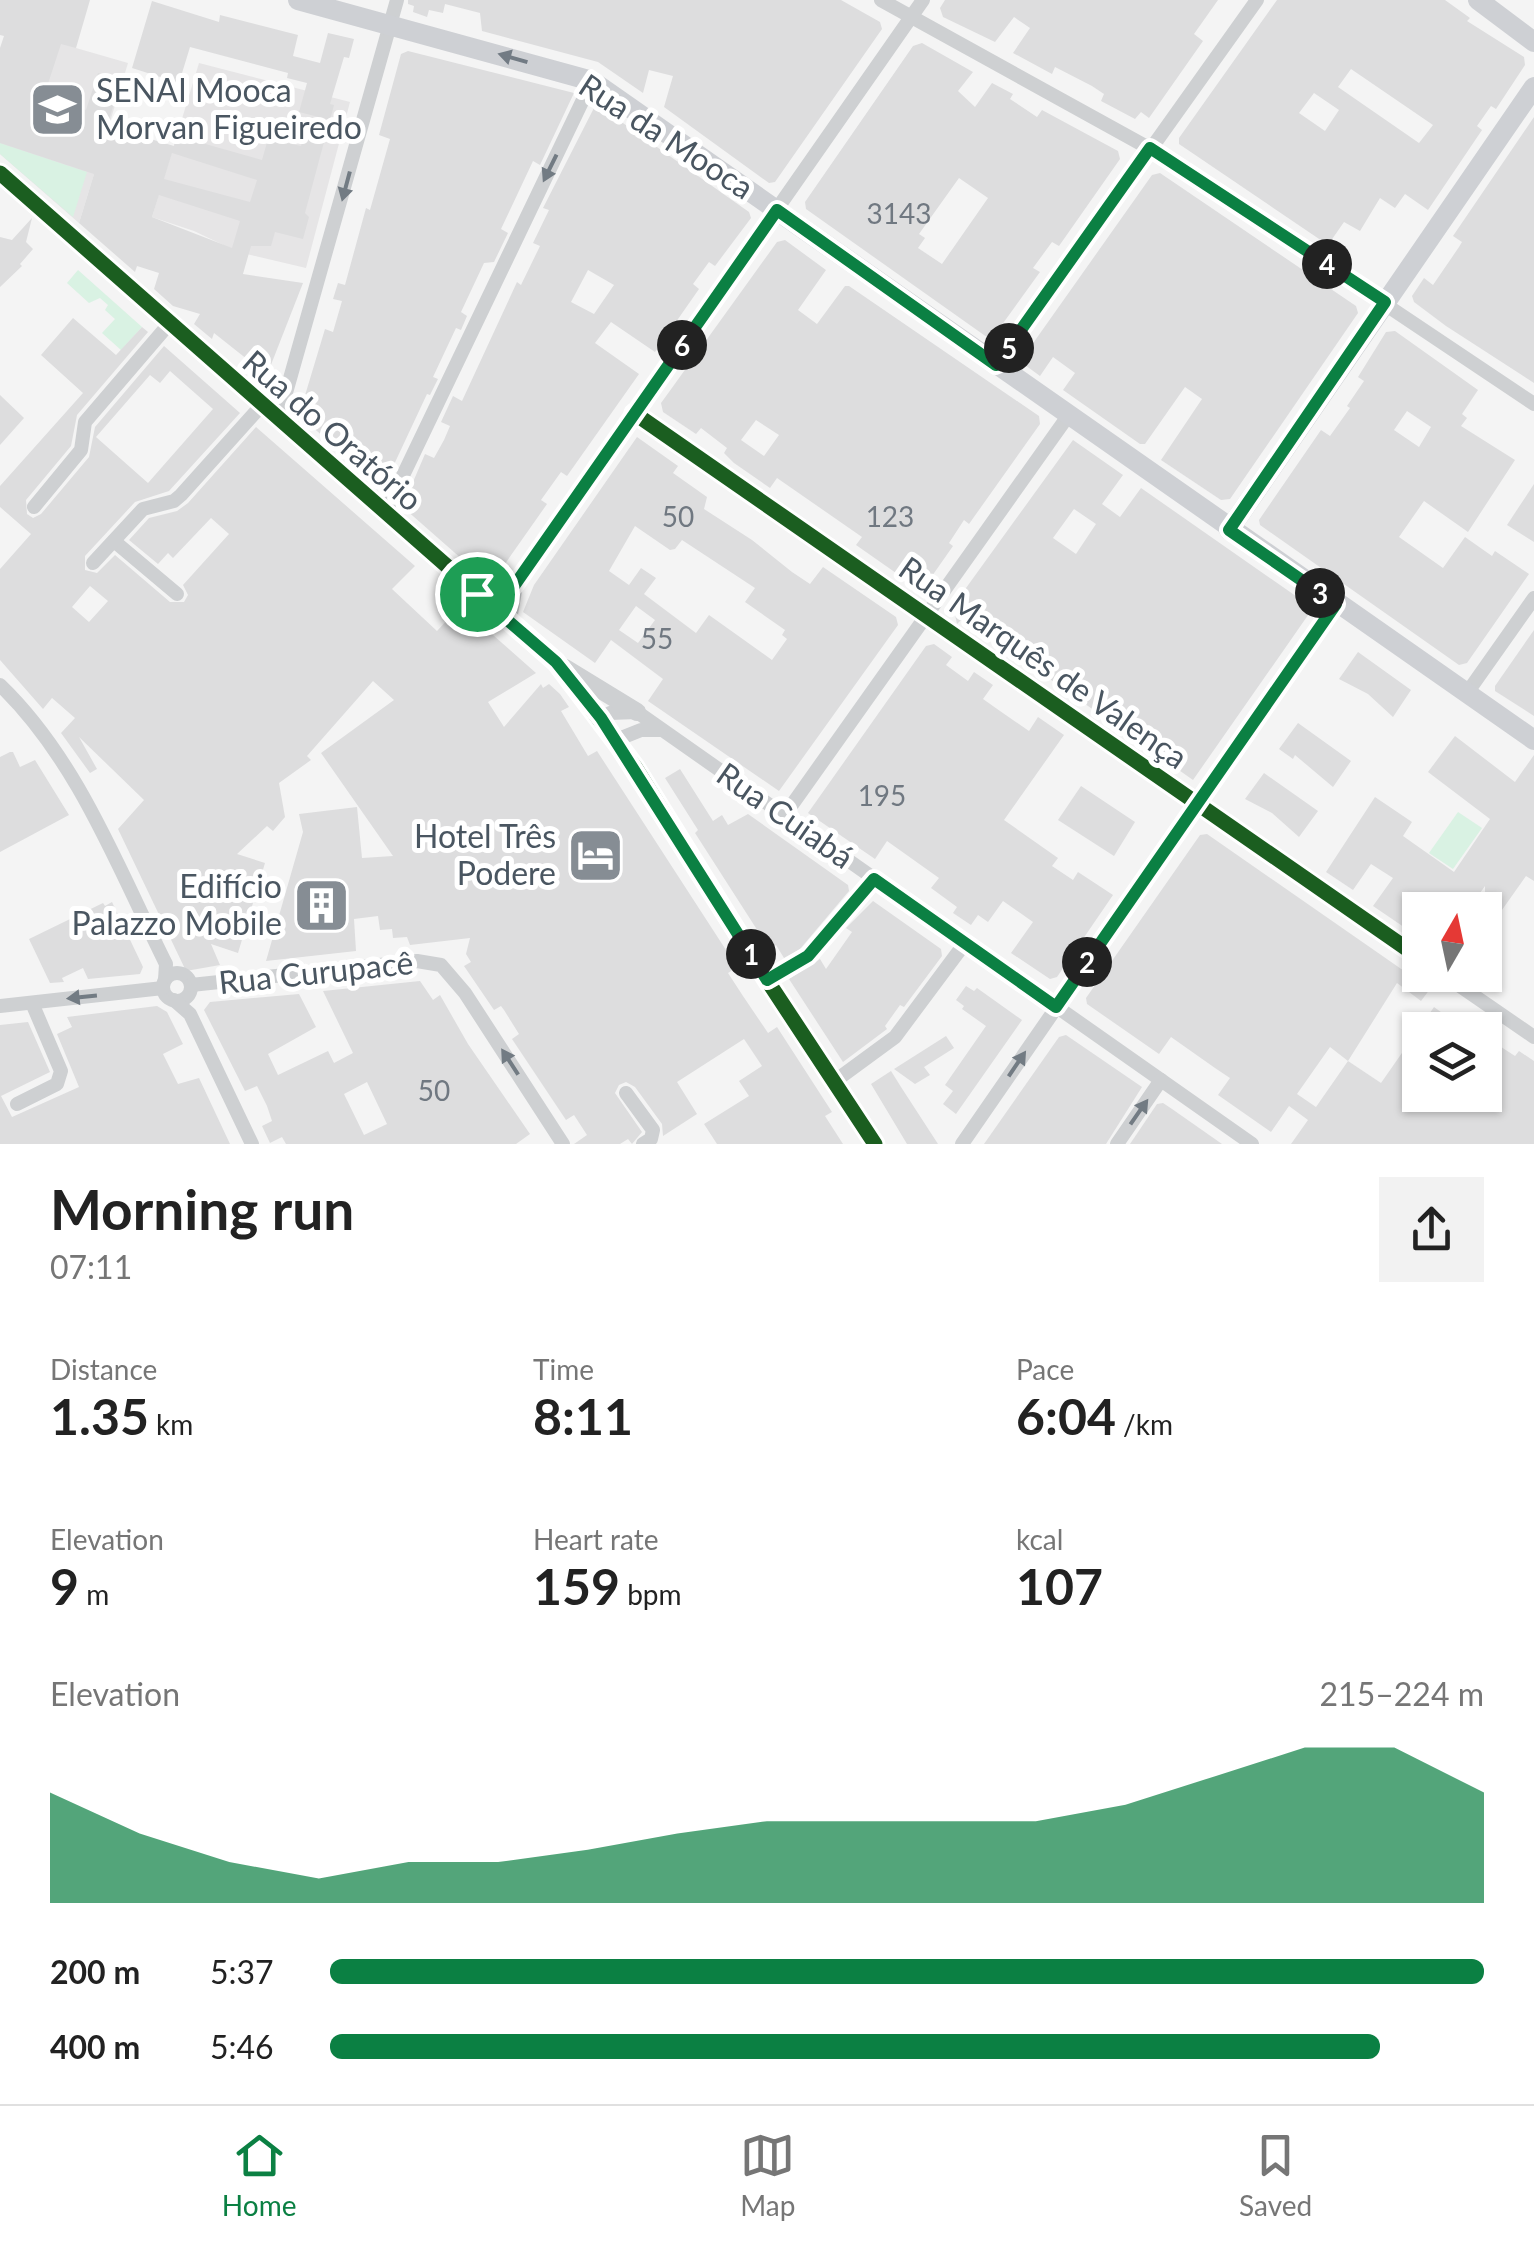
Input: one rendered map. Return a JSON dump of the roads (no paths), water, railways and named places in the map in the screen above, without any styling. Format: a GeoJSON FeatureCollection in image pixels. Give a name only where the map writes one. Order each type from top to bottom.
{"type":"FeatureCollection","features":[{"type":"Feature","properties":{"kind":"main road","name":"Rua da Mooca"},"geometry":{"type":"LineString","coordinates":[[298,0],[592,81],[1534,740]]}},
{"type":"Feature","properties":{"kind":"main road"},"geometry":{"type":"LineString","coordinates":[[1478,0],[1534,42]]}},
{"type":"Feature","properties":{"kind":"main road"},"geometry":{"type":"LineString","coordinates":[[1229,530],[1534,87]]}},
{"type":"Feature","properties":{"kind":"street"},"geometry":{"type":"LineString","coordinates":[[278,421],[397,0]]}},
{"type":"Feature","properties":{"kind":"street"},"geometry":{"type":"LineString","coordinates":[[881,0],[1150,148],[1534,404]]}},
{"type":"Feature","properties":{"kind":"street"},"geometry":{"type":"LineString","coordinates":[[508,620],[514,586],[924,0]]}},
{"type":"Feature","properties":{"kind":"street"},"geometry":{"type":"LineString","coordinates":[[996,365],[1257,0]]}},
{"type":"Feature","properties":{"kind":"street"},"geometry":{"type":"LineString","coordinates":[[385,513],[592,81]]}},
{"type":"Feature","properties":{"kind":"street","name":"Rua do Oratório"},"geometry":{"type":"LineString","coordinates":[[0,173],[556,662],[616,740],[876,1144]]}},
{"type":"Feature","properties":{"kind":"street"},"geometry":{"type":"LineString","coordinates":[[34,506],[81,450],[85,422],[169,324]]}},
{"type":"Feature","properties":{"kind":"street"},"geometry":{"type":"LineString","coordinates":[[93,563],[143,509],[169,503],[181,494],[261,406]]}},
{"type":"Feature","properties":{"kind":"street","name":"Rua Marquês de Valença"},"geometry":{"type":"LineString","coordinates":[[634,413],[1402,946]]}},
{"type":"Feature","properties":{"kind":"street"},"geometry":{"type":"LineString","coordinates":[[784,816],[1068,416]]}},
{"type":"Feature","properties":{"kind":"street"},"geometry":{"type":"LineString","coordinates":[[114,542],[176,594]]}},
{"type":"Feature","properties":{"kind":"street"},"geometry":{"type":"LineString","coordinates":[[477,594],[514,586]]}},
{"type":"Feature","properties":{"kind":"street"},"geometry":{"type":"LineString","coordinates":[[1468,694],[1534,598]]}},
{"type":"Feature","properties":{"kind":"street"},"geometry":{"type":"LineString","coordinates":[[962,1144],[1336,604]]}},
{"type":"Feature","properties":{"kind":"street"},"geometry":{"type":"LineString","coordinates":[[556,662],[637,712]]}},
{"type":"Feature","properties":{"kind":"street"},"geometry":{"type":"LineString","coordinates":[[0,684],[40,729],[70,776],[252,1144]]}},
{"type":"Feature","properties":{"kind":"street"},"geometry":{"type":"LineString","coordinates":[[601,718],[610,713],[637,712]]}},
{"type":"Feature","properties":{"kind":"street","name":"Rua Cuiabá"},"geometry":{"type":"LineString","coordinates":[[637,712],[1252,1144]]}},
{"type":"Feature","properties":{"kind":"street"},"geometry":{"type":"LineString","coordinates":[[616,740],[641,730],[661,730]]}},
{"type":"Feature","properties":{"kind":"street"},"geometry":{"type":"LineString","coordinates":[[767,980],[808,956],[874,879]]}},
{"type":"Feature","properties":{"kind":"street"},"geometry":{"type":"LineString","coordinates":[[835,1081],[895,1037],[965,942]]}},
{"type":"Feature","properties":{"kind":"street","name":"Rua Curupacê"},"geometry":{"type":"LineString","coordinates":[[0,1006],[417,961],[442,965],[451,972],[562,1144]]}},
{"type":"Feature","properties":{"kind":"street"},"geometry":{"type":"LineString","coordinates":[[1469,992],[1534,1037]]}},
{"type":"Feature","properties":{"kind":"street"},"geometry":{"type":"LineString","coordinates":[[17,1104],[57,1084],[61,1071],[32,1003]]}},
{"type":"Feature","properties":{"kind":"street"},"geometry":{"type":"LineString","coordinates":[[1117,1144],[1161,1080]]}},
{"type":"Feature","properties":{"kind":"street"},"geometry":{"type":"LineString","coordinates":[[626,1092],[653,1130],[651,1139],[643,1144]]}},
{"type":"Feature","properties":{"kind":"place","name":"SENAI Mooca Morvan Figueiredo"},"geometry":{"type":"Point","coordinates":[57,109]}},
{"type":"Feature","properties":{"kind":"place","name":"Hotel Três Podere"},"geometry":{"type":"Point","coordinates":[595,855]}},
{"type":"Feature","properties":{"kind":"place","name":"Edifício Palazzo Mobile"},"geometry":{"type":"Point","coordinates":[321,905]}}]}
